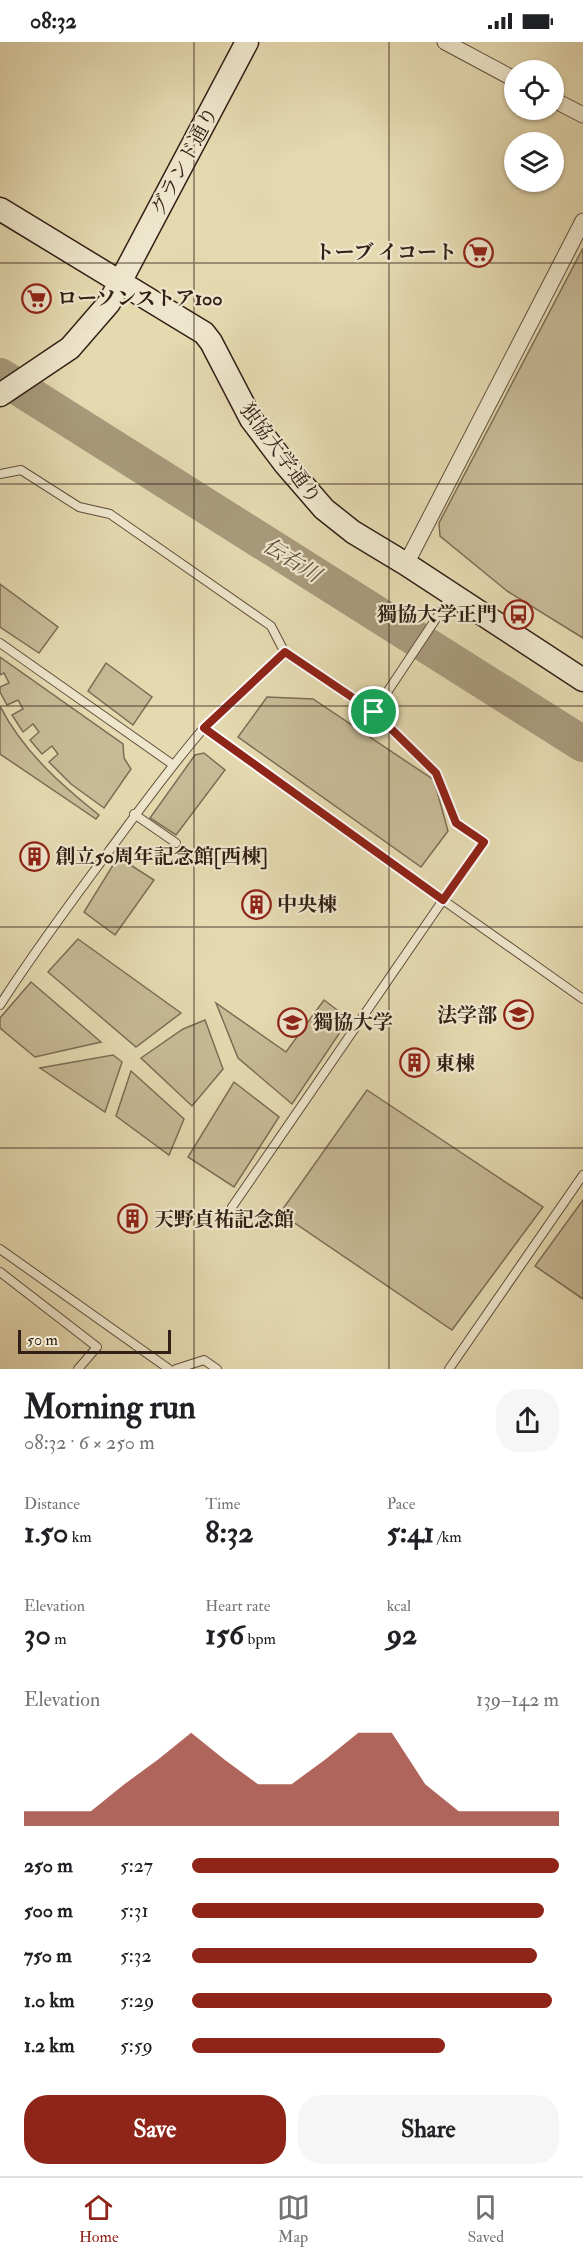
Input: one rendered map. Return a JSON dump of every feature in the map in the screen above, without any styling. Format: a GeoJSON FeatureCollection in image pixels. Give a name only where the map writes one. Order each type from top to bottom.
{"type":"FeatureCollection","features":[{"type":"Feature","properties":{"kind":"street","name":"グランド通り"},"geometry":{"type":"LineString","coordinates":[[3,393],[56,360],[97,320],[122,281],[247,42]]}},
{"type":"Feature","properties":{"kind":"street"},"geometry":{"type":"LineString","coordinates":[[445,42],[504,74]]}},
{"type":"Feature","properties":{"kind":"street"},"geometry":{"type":"LineString","coordinates":[[564,105],[583,115]]}},
{"type":"Feature","properties":{"kind":"street","name":"独協大学通り"},"geometry":{"type":"LineString","coordinates":[[0,208],[204,333],[211,342],[251,419],[285,464],[324,509],[353,532],[406,564],[583,681]]}},
{"type":"Feature","properties":{"kind":"street"},"geometry":{"type":"LineString","coordinates":[[406,564],[583,221]]}},
{"type":"Feature","properties":{"kind":"lane"},"geometry":{"type":"LineString","coordinates":[[0,474],[21,470],[79,507],[110,514],[271,626],[285,652],[374,712],[436,773],[456,823],[484,842],[232,1207]]}},
{"type":"Feature","properties":{"kind":"lane"},"geometry":{"type":"LineString","coordinates":[[374,712],[452,594]]}},
{"type":"Feature","properties":{"kind":"lane"},"geometry":{"type":"LineString","coordinates":[[0,643],[172,764]]}},
{"type":"Feature","properties":{"kind":"lane"},"geometry":{"type":"LineString","coordinates":[[0,1005],[26,965],[172,764],[204,728],[285,652]]}},
{"type":"Feature","properties":{"kind":"lane"},"geometry":{"type":"LineString","coordinates":[[204,728],[583,999]]}},
{"type":"Feature","properties":{"kind":"lane"},"geometry":{"type":"LineString","coordinates":[[134,814],[176,843]]}},
{"type":"Feature","properties":{"kind":"lane"},"geometry":{"type":"LineString","coordinates":[[449,1369],[583,1174]]}},
{"type":"Feature","properties":{"kind":"lane"},"geometry":{"type":"LineString","coordinates":[[0,1249],[169,1369]]}},
{"type":"Feature","properties":{"kind":"lane"},"geometry":{"type":"LineString","coordinates":[[0,1272],[97,1347],[78,1369]]}},
{"type":"Feature","properties":{"kind":"lane"},"geometry":{"type":"LineString","coordinates":[[176,1369],[204,1360],[218,1369]]}},
{"type":"Feature","properties":{"kind":"shaded area"},"geometry":{"type":"Polygon","coordinates":[[[583,248],[583,638],[507,591],[440,536],[439,523],[583,248]]]}},
{"type":"Feature","properties":{"kind":"shaded area"},"geometry":{"type":"Polygon","coordinates":[[[0,584],[58,627],[39,653],[0,627],[0,584]]]}},
{"type":"Feature","properties":{"kind":"shaded area"},"geometry":{"type":"Polygon","coordinates":[[[0,657],[123,744],[124,758],[131,769],[104,808],[71,784],[49,762],[58,754],[52,746],[42,754],[30,740],[39,732],[33,724],[23,732],[12,715],[23,709],[18,700],[7,705],[0,692],[0,687],[9,683],[4,673],[0,675],[0,657]]]}},
{"type":"Feature","properties":{"kind":"shaded area"},"geometry":{"type":"Polygon","coordinates":[[[106,663],[152,697],[133,725],[88,691],[106,663]]]}},
{"type":"Feature","properties":{"kind":"shaded area"},"geometry":{"type":"Polygon","coordinates":[[[267,697],[313,699],[434,780],[448,831],[421,867],[238,737],[267,697]]]}},
{"type":"Feature","properties":{"kind":"shaded area"},"geometry":{"type":"Polygon","coordinates":[[[0,706],[31,752],[57,779],[99,815],[96,819],[0,754],[0,706]]]}},
{"type":"Feature","properties":{"kind":"shaded area"},"geometry":{"type":"Polygon","coordinates":[[[204,753],[225,770],[176,835],[150,818],[195,755],[204,753]]]}},
{"type":"Feature","properties":{"kind":"shaded area"},"geometry":{"type":"Polygon","coordinates":[[[118,857],[154,880],[115,935],[84,912],[118,857]]]}},
{"type":"Feature","properties":{"kind":"shaded area"},"geometry":{"type":"Polygon","coordinates":[[[78,939],[181,1013],[136,1047],[48,972],[78,939]]]}},
{"type":"Feature","properties":{"kind":"shaded area"},"geometry":{"type":"Polygon","coordinates":[[[31,982],[101,1042],[35,1057],[0,1028],[0,1018],[31,982]]]}},
{"type":"Feature","properties":{"kind":"shaded area"},"geometry":{"type":"Polygon","coordinates":[[[324,1000],[349,1019],[292,1104],[238,1058],[216,1003],[286,1052],[324,1000]]]}},
{"type":"Feature","properties":{"kind":"shaded area"},"geometry":{"type":"Polygon","coordinates":[[[205,1020],[223,1069],[192,1106],[141,1058],[183,1029],[205,1020]]]}},
{"type":"Feature","properties":{"kind":"shaded area"},"geometry":{"type":"Polygon","coordinates":[[[113,1055],[122,1062],[105,1112],[40,1068],[113,1055]]]}},
{"type":"Feature","properties":{"kind":"shaded area"},"geometry":{"type":"Polygon","coordinates":[[[131,1071],[184,1119],[169,1155],[116,1116],[131,1071]]]}},
{"type":"Feature","properties":{"kind":"shaded area"},"geometry":{"type":"Polygon","coordinates":[[[234,1082],[279,1117],[234,1187],[188,1157],[234,1082]]]}},
{"type":"Feature","properties":{"kind":"shaded area"},"geometry":{"type":"Polygon","coordinates":[[[367,1090],[543,1207],[452,1330],[280,1213],[367,1090]]]}},
{"type":"Feature","properties":{"kind":"shaded area"},"geometry":{"type":"Polygon","coordinates":[[[583,1200],[583,1299],[535,1266],[583,1200]]]}},
{"type":"Feature","properties":{"kind":"waterway","name":"伝右川"},"geometry":{"type":"LineString","coordinates":[[0,376],[583,744]]}},
{"type":"Feature","properties":{"kind":"place","name":"トーブ イコート"},"geometry":{"type":"Point","coordinates":[478,252]}},
{"type":"Feature","properties":{"kind":"place","name":"ローソンストア100"},"geometry":{"type":"Point","coordinates":[36,298]}},
{"type":"Feature","properties":{"kind":"place","name":"獨協大学正門"},"geometry":{"type":"Point","coordinates":[518,614]}},
{"type":"Feature","properties":{"kind":"place","name":"創立50周年記念館[西棟]"},"geometry":{"type":"Point","coordinates":[34,856]}},
{"type":"Feature","properties":{"kind":"place","name":"中央棟"},"geometry":{"type":"Point","coordinates":[256,904]}},
{"type":"Feature","properties":{"kind":"place","name":"法学部"},"geometry":{"type":"Point","coordinates":[518,1015]}},
{"type":"Feature","properties":{"kind":"place","name":"獨協大学"},"geometry":{"type":"Point","coordinates":[292,1022]}},
{"type":"Feature","properties":{"kind":"place","name":"東棟"},"geometry":{"type":"Point","coordinates":[414,1063]}},
{"type":"Feature","properties":{"kind":"place","name":"天野貞祐記念館"},"geometry":{"type":"Point","coordinates":[133,1219]}},
{"type":"Feature","properties":{"kind":"route"},"geometry":{"type":"LineString","coordinates":[[285,652],[374,712],[436,773],[456,823],[484,842],[443,900],[204,728],[285,652]]}}]}
